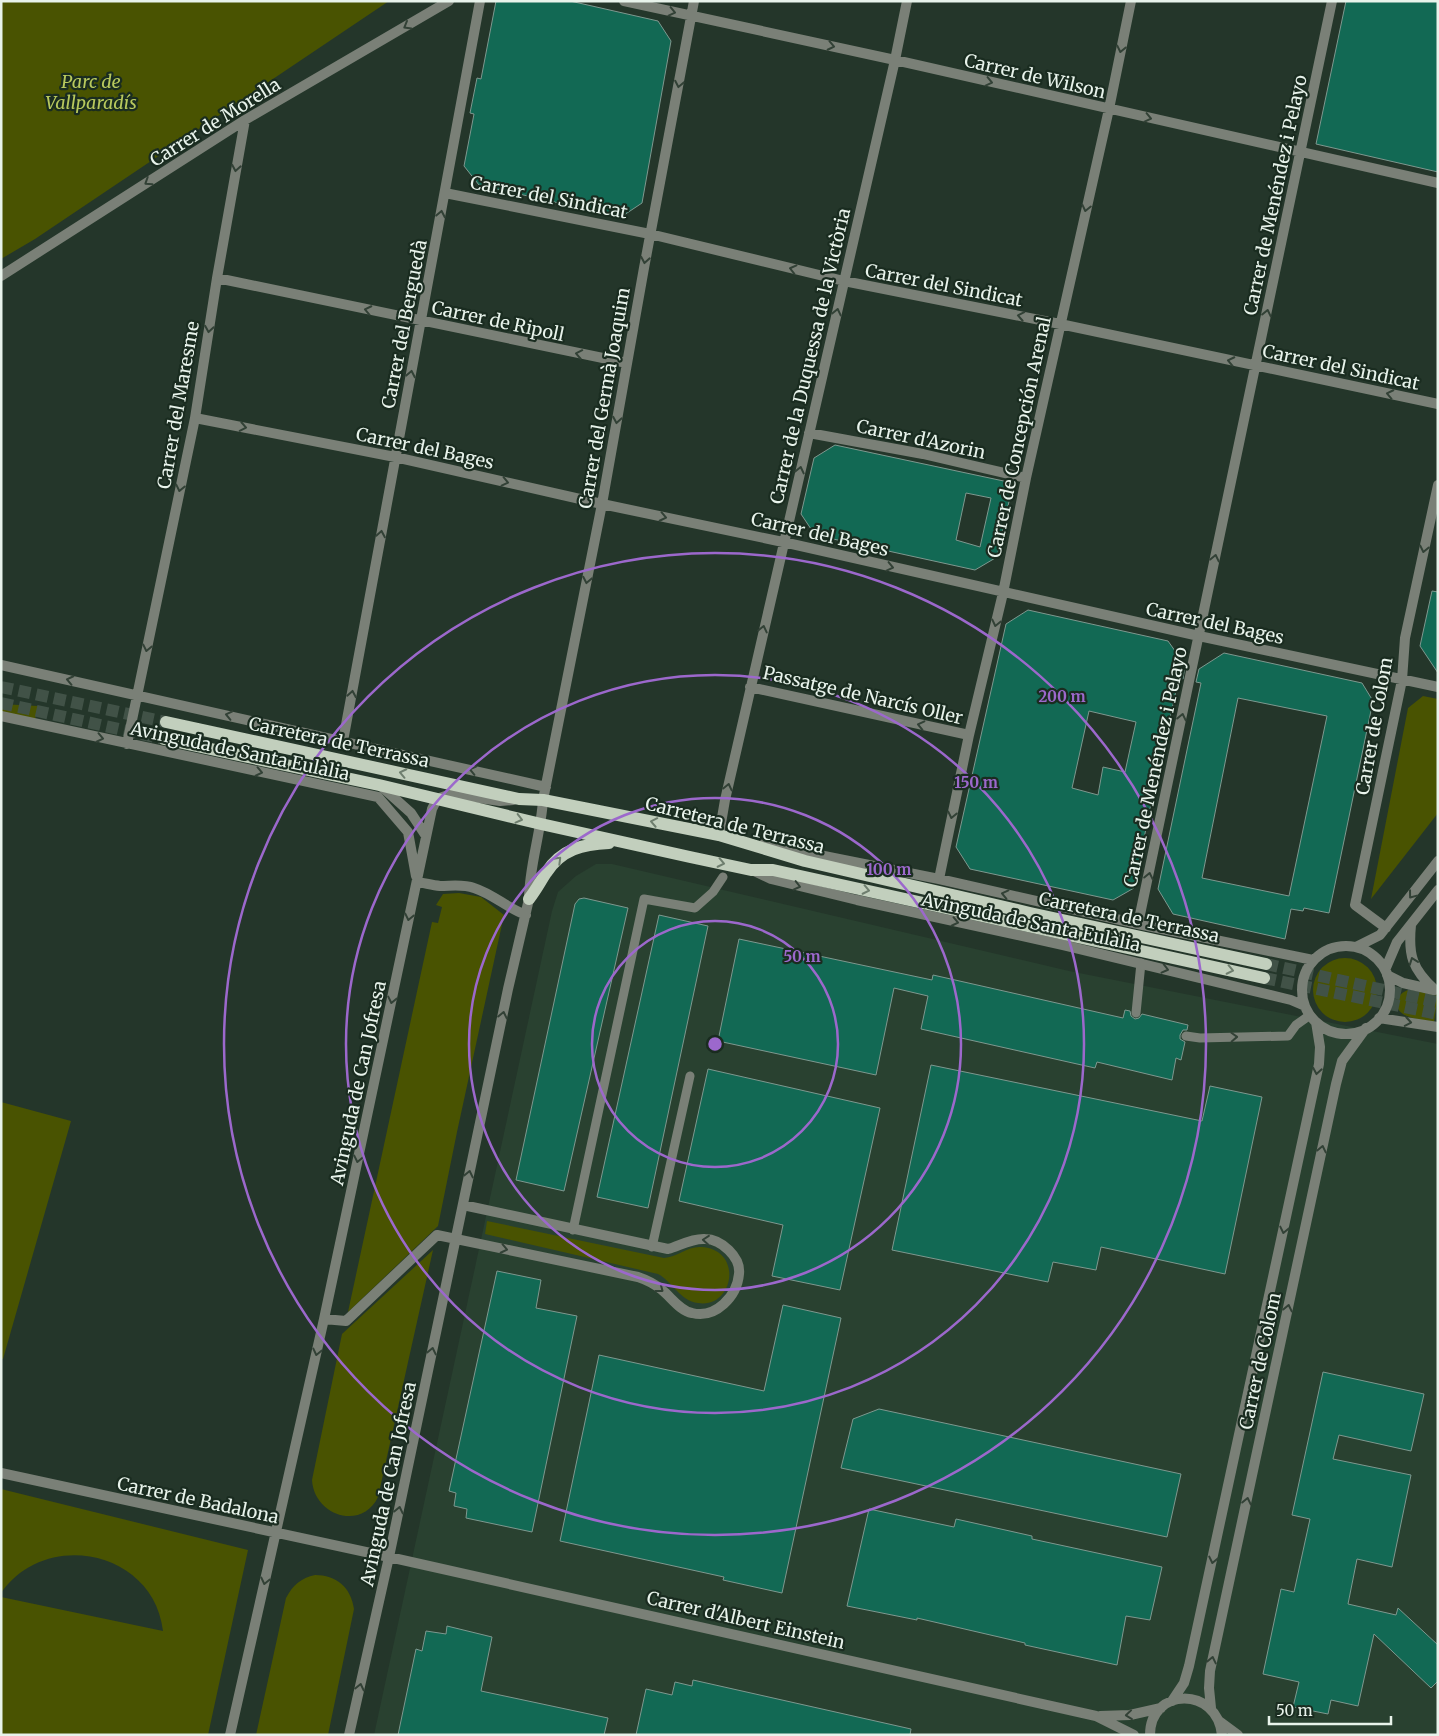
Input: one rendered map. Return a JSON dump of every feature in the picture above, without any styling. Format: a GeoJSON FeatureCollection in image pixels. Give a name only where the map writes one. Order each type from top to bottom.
{"type":"FeatureCollection","features":[{"type":"Feature","properties":{"kind":"main road","name":"Carretera de Terrassa"},"geometry":{"type":"LineString","coordinates":[[166,722],[519,799],[544,800],[719,835],[815,863],[1040,915],[1266,964]]}},
{"type":"Feature","properties":{"kind":"main road","name":"Carretera de Terrassa"},"geometry":{"type":"LineString","coordinates":[[164,739],[379,785],[542,824],[751,870],[773,870],[1264,978]]}},
{"type":"Feature","properties":{"kind":"main road"},"geometry":{"type":"LineString","coordinates":[[529,899],[538,889],[546,872],[562,854],[581,845],[627,842]]}},
{"type":"Feature","properties":{"kind":"street","name":"Carrer de Morella"},"geometry":{"type":"LineString","coordinates":[[1,276],[245,120],[449,1]]}},
{"type":"Feature","properties":{"kind":"street","name":"Carrer del Berguedà"},"geometry":{"type":"LineString","coordinates":[[343,742],[480,1]]}},
{"type":"Feature","properties":{"kind":"street","name":"Carrer de Wilson"},"geometry":{"type":"LineString","coordinates":[[624,1],[895,60],[1438,183]]}},
{"type":"Feature","properties":{"kind":"street","name":"Carrer del Germà Joaquim"},"geometry":{"type":"LineString","coordinates":[[544,800],[602,504],[694,1]]}},
{"type":"Feature","properties":{"kind":"street","name":"Carrer de la Duquessa de la Victòria"},"geometry":{"type":"LineString","coordinates":[[719,835],[750,687],[907,1]]}},
{"type":"Feature","properties":{"kind":"street","name":"Carrer de Concepción Arenal"},"geometry":{"type":"LineString","coordinates":[[939,879],[969,735],[1003,592],[1026,478],[1109,109],[1131,1]]}},
{"type":"Feature","properties":{"kind":"street","name":"Carrer de Menéndez i Pelayo"},"geometry":{"type":"LineString","coordinates":[[1138,924],[1332,1]]}},
{"type":"Feature","properties":{"kind":"street","name":"Carrer del Maresme"},"geometry":{"type":"LineString","coordinates":[[137,694],[195,418],[245,120]]}},
{"type":"Feature","properties":{"kind":"street","name":"Carrer del Sindicat"},"geometry":{"type":"LineString","coordinates":[[445,192],[650,234],[844,281],[1060,324],[1438,404]]}},
{"type":"Feature","properties":{"kind":"street","name":"Carrer de Ripoll"},"geometry":{"type":"LineString","coordinates":[[217,278],[627,363]]}},
{"type":"Feature","properties":{"kind":"street","name":"Carrer del Bages"},"geometry":{"type":"LineString","coordinates":[[195,418],[395,458],[1438,687]]}},
{"type":"Feature","properties":{"kind":"street","name":"Carrer d'Azorin"},"geometry":{"type":"LineString","coordinates":[[809,432],[923,454],[1026,478]]}},
{"type":"Feature","properties":{"kind":"street","name":"Carrer de Colom"},"geometry":{"type":"LineString","coordinates":[[1386,928],[1355,905],[1402,680],[1405,638],[1438,485]]}},
{"type":"Feature","properties":{"kind":"street","name":"Avinguda de Santa Eulàlia"},"geometry":{"type":"LineString","coordinates":[[1,665],[546,787]]}},
{"type":"Feature","properties":{"kind":"street","name":"Passatge de Narcís Oller"},"geometry":{"type":"LineString","coordinates":[[750,687],[969,735]]}},
{"type":"Feature","properties":{"kind":"street"},"geometry":{"type":"LineString","coordinates":[[127,744],[137,694]]}},
{"type":"Feature","properties":{"kind":"street","name":"Avinguda de Santa Eulàlia"},"geometry":{"type":"LineString","coordinates":[[1,716],[378,797],[408,832],[417,882]]}},
{"type":"Feature","properties":{"kind":"street","name":"Avinguda de Santa Eulàlia"},"geometry":{"type":"LineString","coordinates":[[520,781],[544,800]]}},
{"type":"Feature","properties":{"kind":"street"},"geometry":{"type":"LineString","coordinates":[[379,785],[412,813],[426,836]]}},
{"type":"Feature","properties":{"kind":"street"},"geometry":{"type":"LineString","coordinates":[[437,799],[451,794],[500,802],[519,799]]}},
{"type":"Feature","properties":{"kind":"street","name":"Avinguda de Can Jofresa"},"geometry":{"type":"LineString","coordinates":[[230,1735],[324,1320],[426,836],[432,809],[437,799]]}},
{"type":"Feature","properties":{"kind":"street","name":"Avinguda de Can Jofresa"},"geometry":{"type":"LineString","coordinates":[[349,1735],[389,1557],[508,989],[526,915],[529,886],[542,824],[544,800]]}},
{"type":"Feature","properties":{"kind":"street","name":"Avinguda de Santa Eulàlia"},"geometry":{"type":"LineString","coordinates":[[719,835],[939,879],[1138,924],[1313,960]]}},
{"type":"Feature","properties":{"kind":"street"},"geometry":{"type":"LineString","coordinates":[[1356,947],[1380,935],[1438,861]]}},
{"type":"Feature","properties":{"kind":"street","name":"Avinguda de Santa Eulàlia"},"geometry":{"type":"LineString","coordinates":[[751,870],[771,880],[1141,963],[1291,1000],[1310,1014]]}},
{"type":"Feature","properties":{"kind":"street"},"geometry":{"type":"LineString","coordinates":[[417,882],[438,886],[460,885],[473,888],[526,915]]}},
{"type":"Feature","properties":{"kind":"street"},"geometry":{"type":"LineString","coordinates":[[1436,990],[1403,983],[1386,973],[1372,955],[1356,947],[1341,946],[1325,951],[1313,960],[1303,977],[1302,987],[1310,1014],[1325,1028],[1346,1034],[1366,1028],[1379,1018],[1388,1002],[1389,984],[1386,973],[1394,948],[1438,890]]}},
{"type":"Feature","properties":{"kind":"street"},"geometry":{"type":"LineString","coordinates":[[1411,925],[1410,946],[1412,959],[1418,972],[1436,990]]}},
{"type":"Feature","properties":{"kind":"street","name":"Carrer de Colom"},"geometry":{"type":"LineString","coordinates":[[1172,1701],[1184,1683],[1190,1666],[1319,1064],[1320,1047],[1310,1014]]}},
{"type":"Feature","properties":{"kind":"street"},"geometry":{"type":"LineString","coordinates":[[1379,1018],[1438,1028]]}},
{"type":"Feature","properties":{"kind":"street","name":"Carrer de Colom"},"geometry":{"type":"LineString","coordinates":[[1211,1708],[1210,1671],[1336,1084],[1342,1061],[1366,1028]]}},
{"type":"Feature","properties":{"kind":"street"},"geometry":{"type":"LineString","coordinates":[[324,1320],[346,1321],[437,1235],[638,1277],[658,1286],[686,1312],[694,1314],[711,1312],[718,1309],[734,1291],[739,1273],[737,1262],[724,1246],[717,1242],[705,1239],[693,1240],[668,1250],[463,1206]]}},
{"type":"Feature","properties":{"kind":"street","name":"Carrer de Badalona"},"geometry":{"type":"LineString","coordinates":[[1,1473],[389,1557]]}},
{"type":"Feature","properties":{"kind":"street","name":"Carrer d'Albert Einstein"},"geometry":{"type":"LineString","coordinates":[[389,1557],[1096,1716],[1134,1735]]}},
{"type":"Feature","properties":{"kind":"street"},"geometry":{"type":"LineString","coordinates":[[1150,1735],[1151,1723],[1161,1708],[1172,1701],[1188,1698],[1197,1700],[1211,1708],[1219,1721],[1222,1735]]}},
{"type":"Feature","properties":{"kind":"street","name":"Carrer d'Albert Einstein"},"geometry":{"type":"LineString","coordinates":[[1096,1716],[1130,1715],[1161,1708]]}},
{"type":"Feature","properties":{"kind":"street"},"geometry":{"type":"LineString","coordinates":[[1219,1721],[1238,1735]]}},
{"type":"Feature","properties":{"kind":"lane"},"geometry":{"type":"LineString","coordinates":[[573,1230],[644,899],[695,908],[714,892],[723,877]]}},
{"type":"Feature","properties":{"kind":"lane"},"geometry":{"type":"LineString","coordinates":[[1136,1012],[1141,963]]}},
{"type":"Feature","properties":{"kind":"lane"},"geometry":{"type":"LineString","coordinates":[[1186,1036],[1200,1038],[1288,1036],[1296,1025],[1310,1014]]}},
{"type":"Feature","properties":{"kind":"lane"},"geometry":{"type":"LineString","coordinates":[[652,1247],[690,1076]]}},
{"type":"Feature","properties":{"kind":"shaded area"},"geometry":{"type":"Polygon","coordinates":[[[596,864],[612,864],[1069,971],[1438,1044],[1438,1735],[374,1735],[552,911],[558,892],[576,876],[596,864]]]}},
{"type":"Feature","properties":{"kind":"green space","name":"Parc de Vallparadís"},"geometry":{"type":"Polygon","coordinates":[[[1,1],[389,1],[35,239],[1,259],[1,1]]]}},
{"type":"Feature","properties":{"kind":"green space"},"geometry":{"type":"Polygon","coordinates":[[[1423,696],[1438,699],[1438,813],[1371,899],[1408,708],[1423,696]]]}},
{"type":"Feature","properties":{"kind":"green space"},"geometry":{"type":"Polygon","coordinates":[[[1,704],[38,706],[35,720],[1,712],[1,704]]]}},
{"type":"Feature","properties":{"kind":"green space"},"geometry":{"type":"Polygon","coordinates":[[[459,893],[481,897],[504,915],[438,1226],[348,1312],[432,922],[438,923],[442,907],[436,905],[443,894],[459,893]]]}},
{"type":"Feature","properties":{"kind":"green space"},"geometry":{"type":"Polygon","coordinates":[[[1339,958],[1351,958],[1368,967],[1375,978],[1377,990],[1375,1002],[1368,1013],[1351,1022],[1339,1022],[1327,1017],[1318,1008],[1313,996],[1313,984],[1318,972],[1327,963],[1339,958]]]}},
{"type":"Feature","properties":{"kind":"green space"},"geometry":{"type":"Polygon","coordinates":[[[1408,990],[1438,995],[1434,1022],[1410,1017],[1400,1012],[1397,1002],[1398,997],[1408,990]]]}},
{"type":"Feature","properties":{"kind":"green space"},"geometry":{"type":"Polygon","coordinates":[[[1,1102],[71,1121],[3,1359],[1,1359],[1,1102]]]}},
{"type":"Feature","properties":{"kind":"green space"},"geometry":{"type":"Polygon","coordinates":[[[487,1221],[664,1258],[696,1247],[715,1250],[724,1257],[728,1267],[729,1278],[726,1288],[720,1297],[710,1302],[692,1302],[681,1295],[658,1274],[485,1234],[487,1221]]]}},
{"type":"Feature","properties":{"kind":"green space"},"geometry":{"type":"Polygon","coordinates":[[[433,1250],[378,1497],[371,1508],[361,1514],[351,1516],[340,1515],[321,1503],[315,1492],[312,1480],[342,1334],[433,1250]]]}},
{"type":"Feature","properties":{"kind":"green space"},"geometry":{"type":"Polygon","coordinates":[[[1,1489],[248,1550],[208,1735],[1,1735],[1,1597],[163,1631],[155,1604],[140,1582],[120,1567],[95,1558],[70,1555],[44,1560],[21,1573],[1,1593],[1,1489]]]}},
{"type":"Feature","properties":{"kind":"green space"},"geometry":{"type":"Polygon","coordinates":[[[315,1575],[330,1577],[341,1584],[350,1594],[354,1609],[328,1735],[256,1735],[286,1598],[298,1583],[315,1575]]]}},
{"type":"Feature","properties":{"kind":"building"},"geometry":{"type":"Polygon","coordinates":[[[496,1],[570,1],[658,21],[671,41],[642,203],[621,217],[479,185],[464,166],[474,114],[470,113],[477,78],[481,79],[496,1]]]}},
{"type":"Feature","properties":{"kind":"building"},"geometry":{"type":"Polygon","coordinates":[[[1346,1],[1438,1],[1438,172],[1316,144],[1346,1]]]}},
{"type":"Feature","properties":{"kind":"building"},"geometry":{"type":"Polygon","coordinates":[[[835,445],[1013,483],[997,557],[975,570],[815,535],[801,514],[814,458],[835,445]],[[966,493],[956,540],[980,547],[991,498],[966,493]]]}},
{"type":"Feature","properties":{"kind":"building"},"geometry":{"type":"Polygon","coordinates":[[[1432,591],[1438,592],[1438,673],[1420,646],[1432,591]]]}},
{"type":"Feature","properties":{"kind":"building"},"geometry":{"type":"Polygon","coordinates":[[[1028,610],[1168,641],[1185,665],[1183,679],[1179,678],[1134,888],[1113,900],[970,869],[956,847],[1006,624],[1028,610]],[[1089,711],[1072,788],[1098,795],[1103,767],[1125,772],[1136,722],[1089,711]]]}},
{"type":"Feature","properties":{"kind":"building"},"geometry":{"type":"Polygon","coordinates":[[[1224,653],[1362,683],[1373,701],[1329,913],[1304,908],[1303,911],[1291,909],[1285,939],[1173,914],[1158,889],[1201,683],[1196,682],[1199,669],[1224,653]],[[1238,698],[1202,878],[1289,896],[1327,716],[1238,698]]]}},
{"type":"Feature","properties":{"kind":"building"},"geometry":{"type":"Polygon","coordinates":[[[584,898],[628,908],[564,1191],[516,1180],[575,904],[579,899],[584,898]]]}},
{"type":"Feature","properties":{"kind":"building"},"geometry":{"type":"Polygon","coordinates":[[[659,915],[708,926],[648,1208],[597,1197],[659,915]]]}},
{"type":"Feature","properties":{"kind":"building"},"geometry":{"type":"Polygon","coordinates":[[[739,939],[932,980],[933,975],[1123,1018],[1125,1010],[1130,1011],[1131,1016],[1135,1019],[1139,1018],[1142,1014],[1188,1025],[1187,1030],[1183,1030],[1180,1035],[1180,1039],[1185,1042],[1181,1060],[1176,1058],[1172,1080],[1097,1062],[1095,1068],[921,1029],[928,996],[894,988],[876,1075],[718,1041],[739,939]]]}},
{"type":"Feature","properties":{"kind":"building"},"geometry":{"type":"Polygon","coordinates":[[[931,1065],[1202,1121],[1210,1086],[1262,1097],[1225,1274],[1101,1247],[1096,1270],[1053,1262],[1048,1282],[892,1250],[931,1065]]]}},
{"type":"Feature","properties":{"kind":"building"},"geometry":{"type":"Polygon","coordinates":[[[708,1069],[880,1108],[840,1290],[772,1276],[783,1225],[679,1201],[708,1069]]]}},
{"type":"Feature","properties":{"kind":"building"},"geometry":{"type":"Polygon","coordinates":[[[497,1271],[541,1280],[536,1308],[577,1316],[532,1532],[466,1518],[467,1509],[454,1506],[456,1493],[449,1491],[497,1271]]]}},
{"type":"Feature","properties":{"kind":"building"},"geometry":{"type":"Polygon","coordinates":[[[783,1305],[841,1318],[782,1593],[723,1580],[724,1577],[560,1541],[599,1355],[764,1391],[783,1305]]]}},
{"type":"Feature","properties":{"kind":"building"},"geometry":{"type":"Polygon","coordinates":[[[1323,1372],[1424,1394],[1411,1451],[1339,1435],[1333,1459],[1411,1475],[1392,1567],[1357,1559],[1348,1604],[1396,1615],[1398,1608],[1438,1645],[1438,1681],[1431,1688],[1374,1634],[1358,1706],[1331,1700],[1328,1714],[1293,1707],[1299,1682],[1263,1674],[1281,1589],[1294,1592],[1310,1519],[1292,1515],[1323,1372]]]}},
{"type":"Feature","properties":{"kind":"building"},"geometry":{"type":"Polygon","coordinates":[[[879,1409],[1181,1474],[1167,1537],[841,1468],[853,1419],[879,1409]]]}},
{"type":"Feature","properties":{"kind":"building"},"geometry":{"type":"Polygon","coordinates":[[[869,1509],[954,1527],[956,1519],[1032,1536],[1032,1539],[1162,1567],[1150,1620],[1126,1616],[1117,1665],[1025,1645],[1025,1643],[917,1618],[917,1620],[847,1606],[869,1509]]]}},
{"type":"Feature","properties":{"kind":"building"},"geometry":{"type":"Polygon","coordinates":[[[447,1626],[492,1637],[481,1691],[608,1718],[604,1735],[398,1735],[416,1649],[422,1651],[426,1631],[446,1634],[447,1626]]]}},
{"type":"Feature","properties":{"kind":"building"},"geometry":{"type":"Polygon","coordinates":[[[693,1680],[911,1729],[910,1735],[636,1735],[646,1689],[672,1695],[675,1682],[692,1686],[693,1680]]]}},
{"type":"Feature","properties":{"kind":"tunnel"},"geometry":{"type":"LineString","coordinates":[[1,687],[166,722]]}},
{"type":"Feature","properties":{"kind":"tunnel"},"geometry":{"type":"LineString","coordinates":[[1,703],[164,739]]}},
{"type":"Feature","properties":{"kind":"tunnel"},"geometry":{"type":"LineString","coordinates":[[1266,964],[1438,1002]]}},
{"type":"Feature","properties":{"kind":"tunnel"},"geometry":{"type":"LineString","coordinates":[[1264,978],[1438,1014]]}}]}
